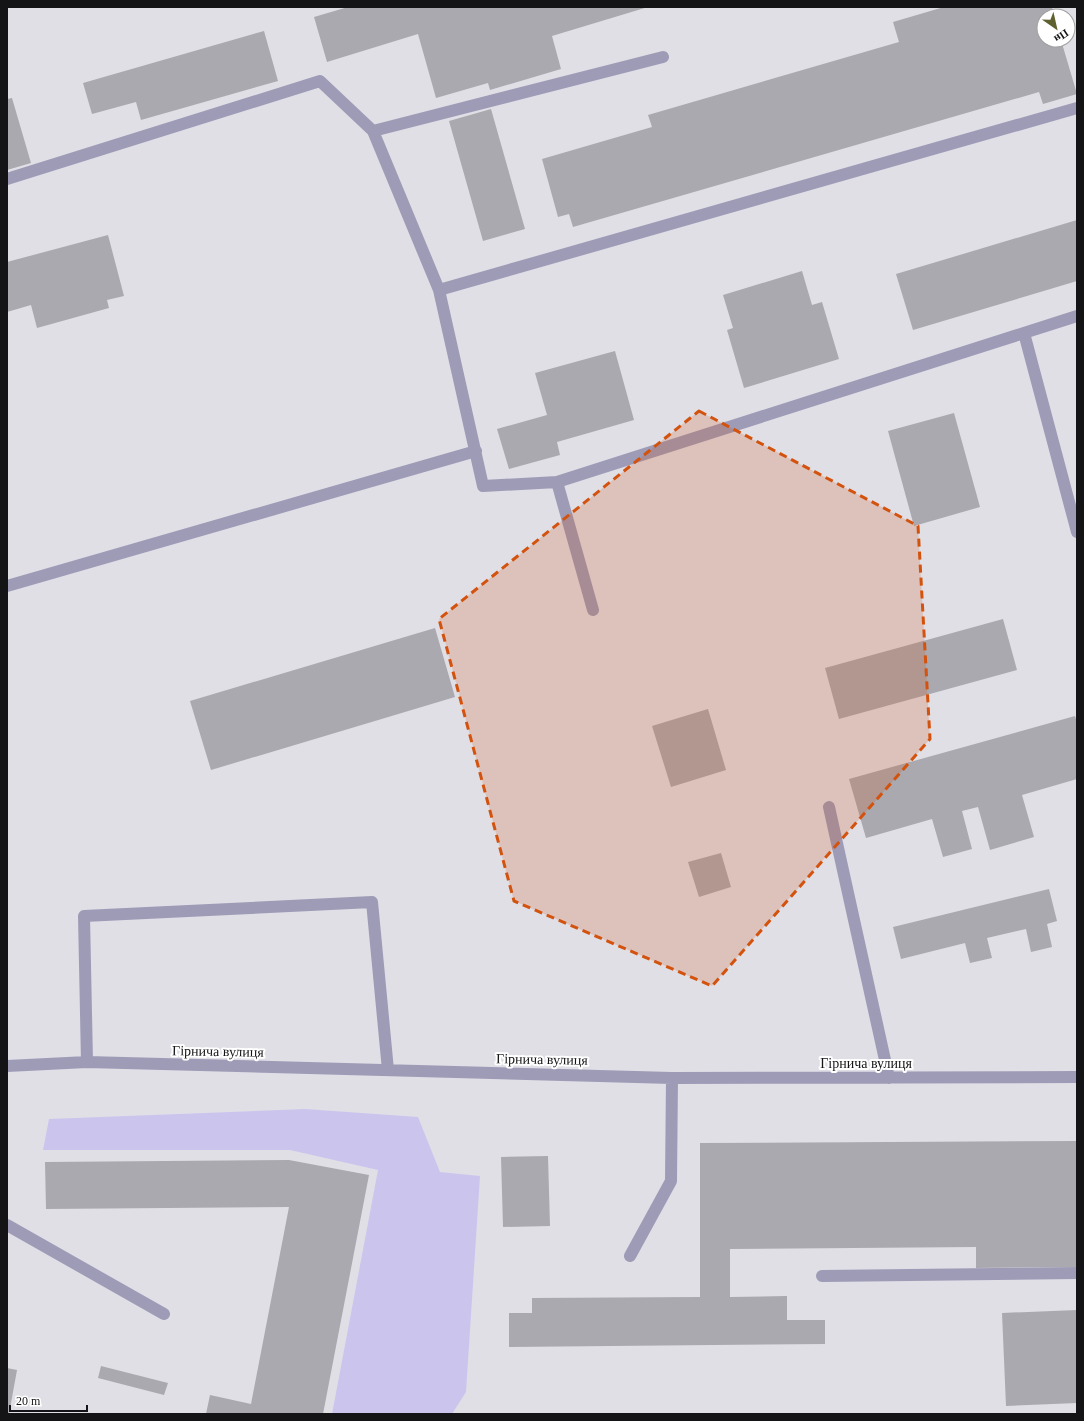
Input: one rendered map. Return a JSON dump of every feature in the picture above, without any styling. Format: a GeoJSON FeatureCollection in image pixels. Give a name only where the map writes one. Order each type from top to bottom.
{"type":"FeatureCollection","features":[{"type":"Feature","properties":{"kind":"street"},"geometry":{"type":"LineString","coordinates":[[373,131],[663,57]]}},
{"type":"Feature","properties":{"kind":"street"},"geometry":{"type":"LineString","coordinates":[[7,179],[320,81],[373,131],[440,290],[483,486],[557,482],[1077,316]]}},
{"type":"Feature","properties":{"kind":"street"},"geometry":{"type":"LineString","coordinates":[[440,290],[1077,108]]}},
{"type":"Feature","properties":{"kind":"street"},"geometry":{"type":"LineString","coordinates":[[1024,333],[1077,532]]}},
{"type":"Feature","properties":{"kind":"street"},"geometry":{"type":"LineString","coordinates":[[7,586],[476,452]]}},
{"type":"Feature","properties":{"kind":"street"},"geometry":{"type":"LineString","coordinates":[[557,482],[593,610]]}},
{"type":"Feature","properties":{"kind":"street"},"geometry":{"type":"LineString","coordinates":[[829,807],[889,1078]]}},
{"type":"Feature","properties":{"kind":"street"},"geometry":{"type":"LineString","coordinates":[[87,1062],[84,916],[372,902],[388,1070]]}},
{"type":"Feature","properties":{"kind":"street","name":"Гірнича вулиця"},"geometry":{"type":"LineString","coordinates":[[7,1066],[87,1062],[672,1078],[1077,1077]]}},
{"type":"Feature","properties":{"kind":"street"},"geometry":{"type":"LineString","coordinates":[[630,1256],[671,1181],[672,1078]]}},
{"type":"Feature","properties":{"kind":"street"},"geometry":{"type":"LineString","coordinates":[[7,1225],[164,1314]]}},
{"type":"Feature","properties":{"kind":"street"},"geometry":{"type":"LineString","coordinates":[[822,1276],[1077,1273]]}},
{"type":"Feature","properties":{"kind":"highlighted area"},"geometry":{"type":"Polygon","coordinates":[[[699,411],[918,526],[930,739],[712,986],[514,901],[439,619],[699,411]]]}},
{"type":"Feature","properties":{"kind":"shaded area"},"geometry":{"type":"Polygon","coordinates":[[[305,1109],[418,1117],[440,1172],[480,1176],[466,1392],[452,1414],[332,1414],[378,1170],[290,1150],[43,1150],[49,1119],[305,1109]]]}},
{"type":"Feature","properties":{"kind":"building"},"geometry":{"type":"Polygon","coordinates":[[[348,7],[648,7],[552,36],[561,69],[490,90],[488,83],[436,98],[418,34],[327,62],[314,17],[348,7]]]}},
{"type":"Feature","properties":{"kind":"building"},"geometry":{"type":"Polygon","coordinates":[[[944,7],[1052,7],[1036,8],[1036,48],[1063,48],[1077,94],[1043,104],[1039,92],[573,227],[569,214],[558,217],[542,159],[652,127],[648,115],[899,42],[893,22],[944,7]]]}},
{"type":"Feature","properties":{"kind":"building"},"geometry":{"type":"Polygon","coordinates":[[[264,31],[278,81],[141,120],[136,102],[92,114],[83,83],[264,31]]]}},
{"type":"Feature","properties":{"kind":"building"},"geometry":{"type":"Polygon","coordinates":[[[12,98],[31,163],[7,170],[7,99],[12,98]]]}},
{"type":"Feature","properties":{"kind":"building"},"geometry":{"type":"Polygon","coordinates":[[[491,109],[525,229],[483,241],[449,121],[491,109]]]}},
{"type":"Feature","properties":{"kind":"building"},"geometry":{"type":"Polygon","coordinates":[[[1077,220],[1077,281],[913,330],[896,274],[1077,220]]]}},
{"type":"Feature","properties":{"kind":"building"},"geometry":{"type":"Polygon","coordinates":[[[108,235],[124,296],[107,300],[109,308],[37,328],[31,305],[7,312],[7,262],[108,235]]]}},
{"type":"Feature","properties":{"kind":"building"},"geometry":{"type":"Polygon","coordinates":[[[802,271],[812,305],[822,302],[839,359],[744,388],[727,330],[733,328],[723,295],[802,271]]]}},
{"type":"Feature","properties":{"kind":"building"},"geometry":{"type":"Polygon","coordinates":[[[615,351],[634,420],[557,442],[560,455],[509,469],[497,429],[547,415],[535,373],[615,351]]]}},
{"type":"Feature","properties":{"kind":"building"},"geometry":{"type":"Polygon","coordinates":[[[954,413],[980,507],[914,526],[888,431],[954,413]]]}},
{"type":"Feature","properties":{"kind":"building"},"geometry":{"type":"Polygon","coordinates":[[[1003,619],[1017,670],[839,719],[825,668],[1003,619]]]}},
{"type":"Feature","properties":{"kind":"building"},"geometry":{"type":"Polygon","coordinates":[[[435,628],[455,697],[211,770],[190,701],[435,628]]]}},
{"type":"Feature","properties":{"kind":"building"},"geometry":{"type":"Polygon","coordinates":[[[708,709],[726,770],[671,787],[652,726],[708,709]]]}},
{"type":"Feature","properties":{"kind":"building"},"geometry":{"type":"Polygon","coordinates":[[[1075,716],[1077,722],[1077,779],[1022,795],[1034,837],[990,850],[978,807],[962,811],[972,849],[943,857],[932,819],[866,838],[849,779],[1075,716]]]}},
{"type":"Feature","properties":{"kind":"building"},"geometry":{"type":"Polygon","coordinates":[[[721,853],[731,887],[699,897],[688,862],[721,853]]]}},
{"type":"Feature","properties":{"kind":"building"},"geometry":{"type":"Polygon","coordinates":[[[1049,889],[1057,921],[1047,924],[1052,947],[1031,952],[1026,929],[987,938],[992,958],[970,963],[965,943],[901,959],[893,927],[1049,889]]]}},
{"type":"Feature","properties":{"kind":"building"},"geometry":{"type":"Polygon","coordinates":[[[1077,1141],[1077,1267],[976,1268],[976,1247],[730,1249],[730,1297],[787,1296],[787,1320],[825,1320],[825,1344],[509,1347],[509,1313],[532,1313],[532,1298],[700,1297],[700,1143],[1077,1141]]]}},
{"type":"Feature","properties":{"kind":"building"},"geometry":{"type":"Polygon","coordinates":[[[548,1156],[550,1226],[503,1227],[501,1157],[548,1156]]]}},
{"type":"Feature","properties":{"kind":"building"},"geometry":{"type":"Polygon","coordinates":[[[289,1160],[369,1175],[323,1414],[206,1414],[210,1395],[251,1404],[289,1207],[46,1209],[45,1162],[289,1160]]]}},
{"type":"Feature","properties":{"kind":"building"},"geometry":{"type":"Polygon","coordinates":[[[1077,1310],[1077,1403],[1006,1406],[1002,1313],[1077,1310]]]}},
{"type":"Feature","properties":{"kind":"building"},"geometry":{"type":"Polygon","coordinates":[[[101,1366],[168,1383],[164,1395],[98,1378],[101,1366]]]}},
{"type":"Feature","properties":{"kind":"building"},"geometry":{"type":"Polygon","coordinates":[[[7,1368],[17,1370],[9,1414],[7,1414],[7,1368]]]}}]}
